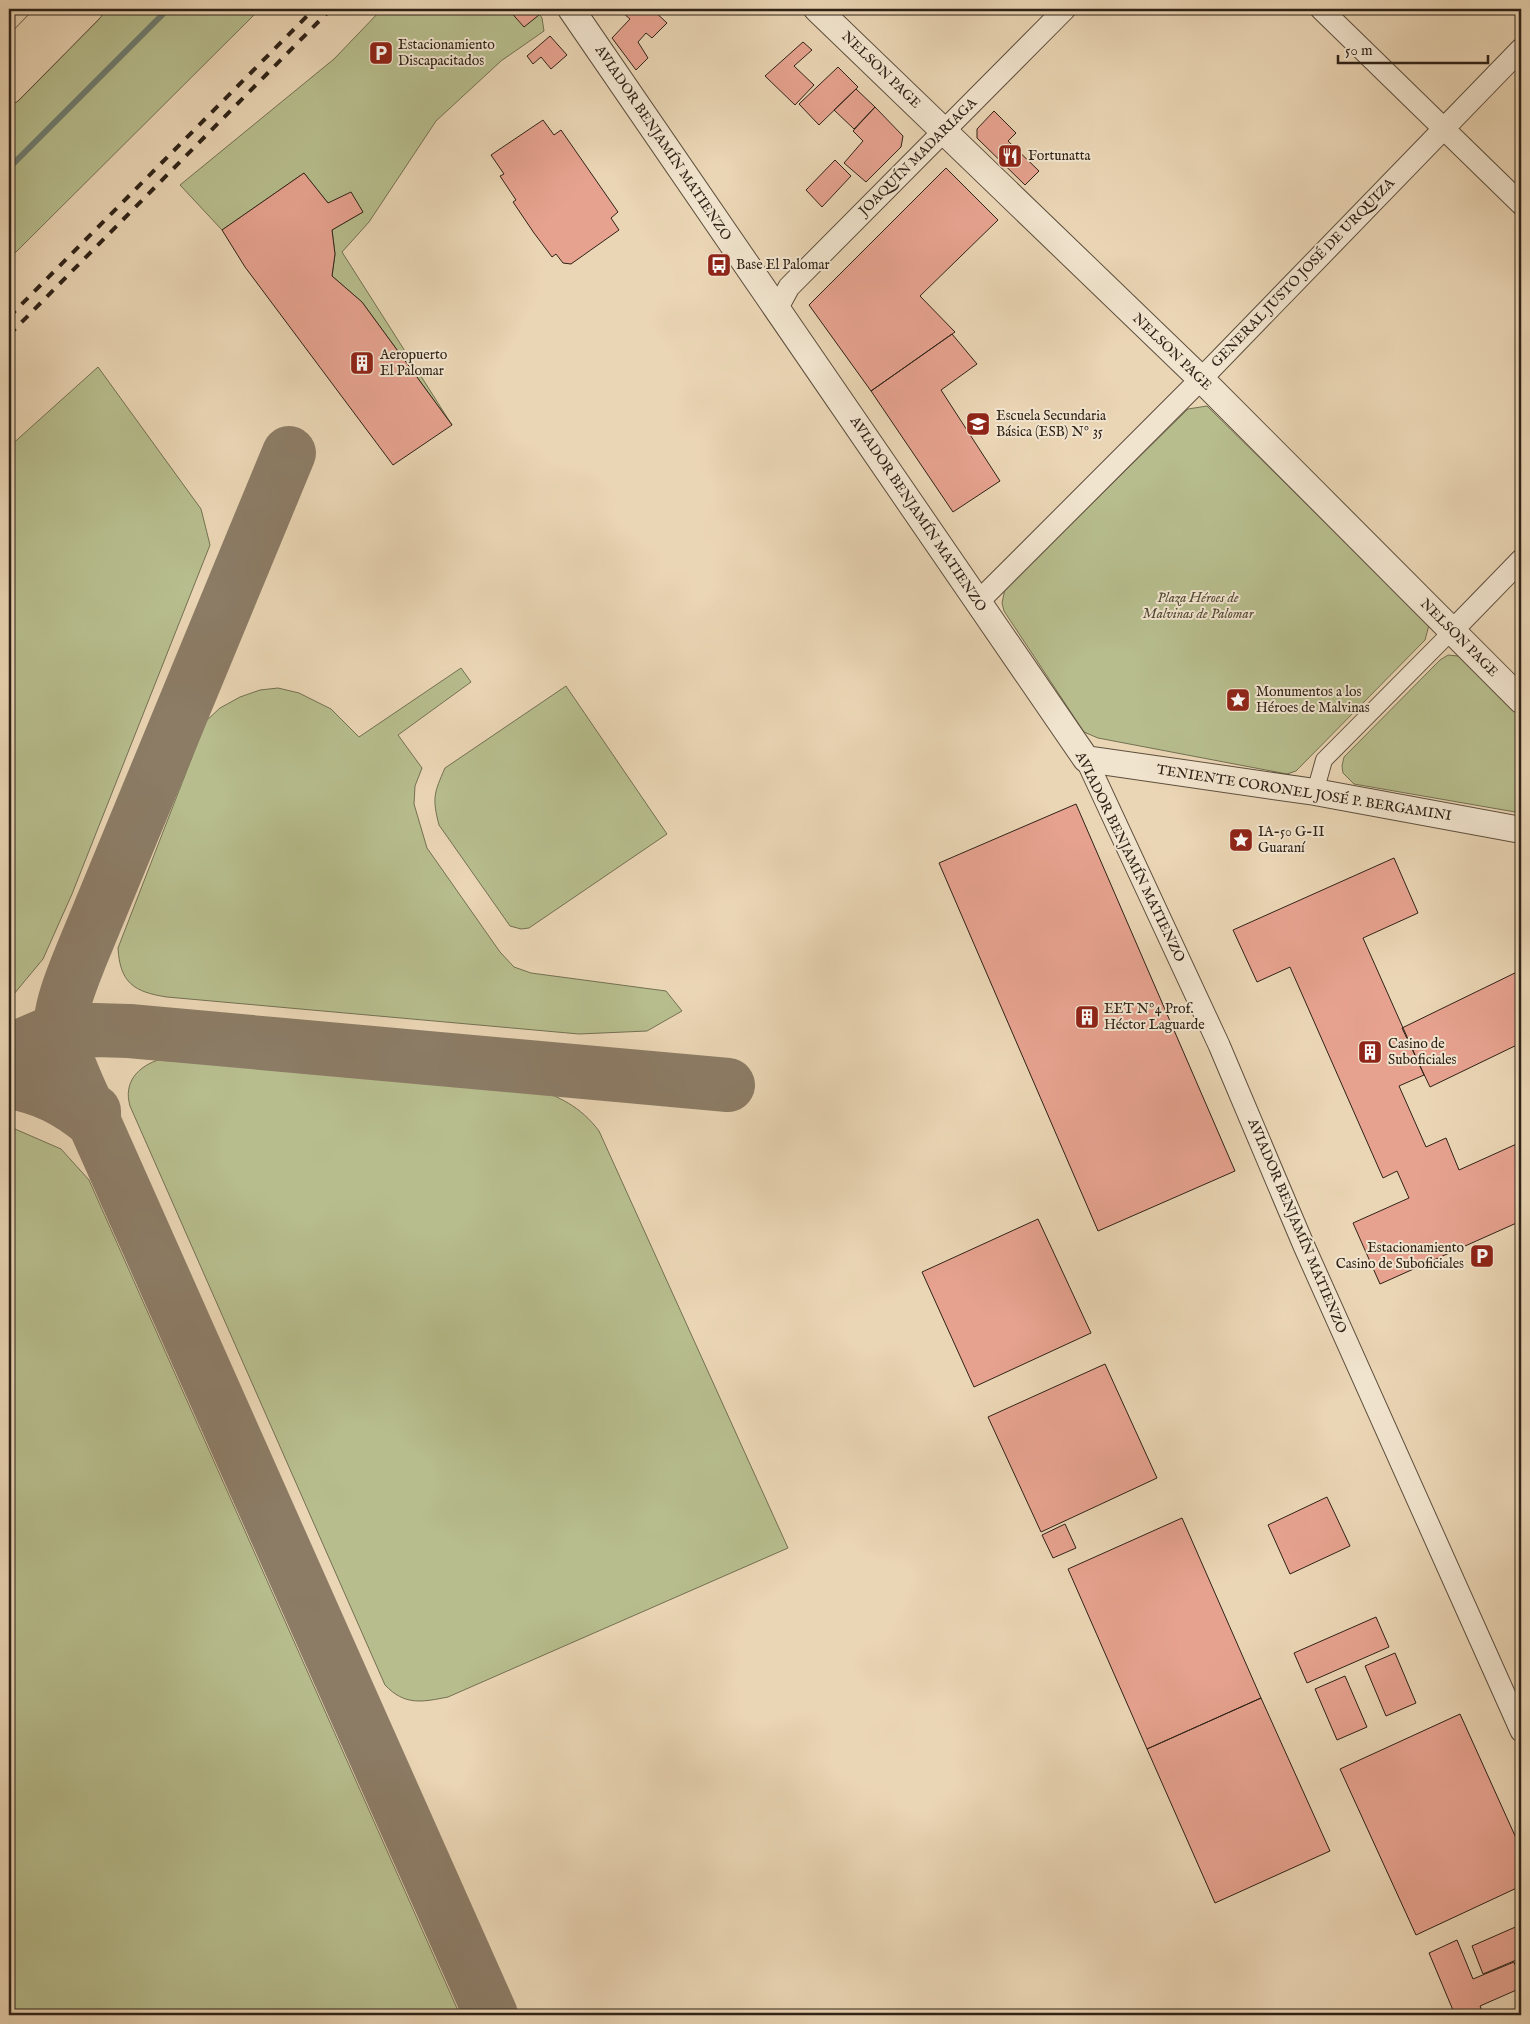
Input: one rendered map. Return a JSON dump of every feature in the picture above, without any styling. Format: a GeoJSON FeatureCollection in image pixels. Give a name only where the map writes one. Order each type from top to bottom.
{"type":"FeatureCollection","features":[{"type":"Feature","properties":{"kind":"main road"},"geometry":{"type":"LineString","coordinates":[[9,55],[54,9]]}},
{"type":"Feature","properties":{"kind":"main road"},"geometry":{"type":"LineString","coordinates":[[9,90],[89,9]]}},
{"type":"Feature","properties":{"kind":"street","name":"NELSON PAGE"},"geometry":{"type":"LineString","coordinates":[[818,9],[1201,379],[1521,700]]}},
{"type":"Feature","properties":{"kind":"street","name":"JOAQUÍN MADARIAGA"},"geometry":{"type":"LineString","coordinates":[[777,309],[788,287],[1065,9]]}},
{"type":"Feature","properties":{"kind":"street"},"geometry":{"type":"LineString","coordinates":[[1321,9],[1521,204]]}},
{"type":"Feature","properties":{"kind":"street","name":"AVIADOR BENJAMÍN MATIENZO"},"geometry":{"type":"LineString","coordinates":[[577,11],[777,309],[950,558],[1086,759],[1219,1045],[1304,1246],[1521,1731]]}},
{"type":"Feature","properties":{"kind":"street","name":"GENERAL JUSTO JOSÉ DE URQUIZA"},"geometry":{"type":"LineString","coordinates":[[978,602],[1201,379],[1521,49]]}},
{"type":"Feature","properties":{"kind":"street"},"geometry":{"type":"LineString","coordinates":[[1315,792],[1324,760],[1521,560]]}},
{"type":"Feature","properties":{"kind":"street","name":"TENIENTE CORONEL JOSÉ P. BERGAMINI"},"geometry":{"type":"LineString","coordinates":[[1086,759],[1315,792],[1521,830]]}},
{"type":"Feature","properties":{"kind":"green space"},"geometry":{"type":"Polygon","coordinates":[[[100,9],[260,9],[9,259],[9,104],[100,9]]]}},
{"type":"Feature","properties":{"kind":"green space"},"geometry":{"type":"Polygon","coordinates":[[[382,9],[536,9],[542,18],[544,31],[501,61],[436,121],[369,222],[342,252],[452,425],[362,302],[332,276],[335,254],[332,230],[363,212],[328,203],[304,173],[222,230],[180,185],[334,59],[382,9]]]}},
{"type":"Feature","properties":{"kind":"green space"},"geometry":{"type":"Polygon","coordinates":[[[98,367],[201,509],[210,545],[72,894],[43,959],[9,1000],[9,447],[98,367]]]}},
{"type":"Feature","properties":{"kind":"green space","name":"Plaza Héroes de Malvinas de Palomar"},"geometry":{"type":"Polygon","coordinates":[[[1207,406],[1429,625],[1425,640],[1296,771],[1287,774],[1098,738],[1084,732],[1004,611],[1002,603],[1005,589],[1188,409],[1207,406]]]}},
{"type":"Feature","properties":{"kind":"green space"},"geometry":{"type":"Polygon","coordinates":[[[1448,655],[1458,656],[1466,662],[1521,716],[1521,813],[1354,784],[1343,773],[1344,757],[1440,660],[1448,655]]]}},
{"type":"Feature","properties":{"kind":"green space"},"geometry":{"type":"Polygon","coordinates":[[[461,668],[471,682],[398,735],[422,768],[415,786],[414,804],[427,848],[500,952],[514,967],[531,973],[666,991],[682,1011],[647,1031],[579,1034],[167,997],[146,992],[131,984],[122,970],[118,948],[206,721],[220,708],[240,697],[260,690],[278,688],[299,693],[331,709],[359,737],[461,668]]]}},
{"type":"Feature","properties":{"kind":"green space"},"geometry":{"type":"Polygon","coordinates":[[[566,686],[667,834],[529,928],[521,929],[510,926],[439,825],[435,808],[435,796],[445,768],[566,686]]]}},
{"type":"Feature","properties":{"kind":"green space"},"geometry":{"type":"Polygon","coordinates":[[[161,1059],[531,1087],[569,1103],[577,1109],[599,1131],[788,1548],[448,1697],[414,1701],[392,1692],[385,1685],[130,1106],[128,1097],[134,1076],[145,1066],[161,1059]]]}},
{"type":"Feature","properties":{"kind":"green space"},"geometry":{"type":"Polygon","coordinates":[[[9,1128],[61,1149],[89,1180],[460,2015],[9,2015],[9,1128]]]}},
{"type":"Feature","properties":{"kind":"building"},"geometry":{"type":"Polygon","coordinates":[[[508,9],[534,9],[539,15],[524,27],[508,9]]]}},
{"type":"Feature","properties":{"kind":"building"},"geometry":{"type":"Polygon","coordinates":[[[627,9],[652,9],[667,23],[652,38],[646,33],[638,42],[648,58],[636,70],[612,38],[630,19],[623,13],[627,9]]]}},
{"type":"Feature","properties":{"kind":"building"},"geometry":{"type":"Polygon","coordinates":[[[550,36],[567,55],[551,69],[541,57],[533,64],[527,56],[550,36]]]}},
{"type":"Feature","properties":{"kind":"building"},"geometry":{"type":"Polygon","coordinates":[[[803,42],[812,50],[794,66],[814,85],[795,105],[765,76],[803,42]]]}},
{"type":"Feature","properties":{"kind":"building"},"geometry":{"type":"Polygon","coordinates":[[[838,67],[858,87],[819,125],[799,104],[838,67]]]}},
{"type":"Feature","properties":{"kind":"building"},"geometry":{"type":"Polygon","coordinates":[[[856,89],[875,107],[854,129],[834,110],[856,89]]]}},
{"type":"Feature","properties":{"kind":"building"},"geometry":{"type":"Polygon","coordinates":[[[875,107],[903,136],[901,147],[866,182],[844,163],[863,141],[853,131],[875,107]]]}},
{"type":"Feature","properties":{"kind":"building","name":"Fortunatta"},"geometry":{"type":"Polygon","coordinates":[[[994,111],[1016,133],[1008,141],[1039,171],[1025,185],[977,138],[977,129],[994,111]]]}},
{"type":"Feature","properties":{"kind":"building"},"geometry":{"type":"Polygon","coordinates":[[[543,120],[554,135],[561,130],[618,212],[611,218],[619,230],[571,264],[563,263],[556,254],[552,257],[534,233],[513,202],[516,200],[500,176],[504,174],[491,155],[543,120]]]}},
{"type":"Feature","properties":{"kind":"building"},"geometry":{"type":"Polygon","coordinates":[[[835,160],[851,176],[822,207],[806,190],[835,160]]]}},
{"type":"Feature","properties":{"kind":"building"},"geometry":{"type":"Polygon","coordinates":[[[946,168],[998,220],[920,296],[955,332],[871,391],[809,305],[946,168]]]}},
{"type":"Feature","properties":{"kind":"building","name":"Aeropuerto El Palomar"},"geometry":{"type":"Polygon","coordinates":[[[304,173],[328,203],[351,192],[363,212],[332,230],[335,254],[332,276],[362,302],[452,425],[393,465],[245,267],[222,230],[304,173]]]}},
{"type":"Feature","properties":{"kind":"building"},"geometry":{"type":"Polygon","coordinates":[[[952,334],[977,364],[941,390],[1000,481],[953,512],[871,391],[952,334]]]}},
{"type":"Feature","properties":{"kind":"building","name":"EET Nº4 Prof. Héctor Laguarde"},"geometry":{"type":"Polygon","coordinates":[[[1076,804],[1235,1171],[1098,1231],[939,863],[1076,804]]]}},
{"type":"Feature","properties":{"kind":"building","name":"Casino de Suboficiales"},"geometry":{"type":"Polygon","coordinates":[[[1394,858],[1418,913],[1363,938],[1424,1075],[1399,1086],[1426,1147],[1446,1138],[1459,1170],[1521,1142],[1521,1221],[1380,1284],[1353,1223],[1409,1198],[1397,1171],[1383,1178],[1290,967],[1257,982],[1233,930],[1394,858]]]}},
{"type":"Feature","properties":{"kind":"building"},"geometry":{"type":"Polygon","coordinates":[[[1521,970],[1521,1043],[1430,1087],[1402,1028],[1521,970]]]}},
{"type":"Feature","properties":{"kind":"building"},"geometry":{"type":"Polygon","coordinates":[[[1038,1219],[1091,1333],[974,1387],[922,1272],[1038,1219]]]}},
{"type":"Feature","properties":{"kind":"building"},"geometry":{"type":"Polygon","coordinates":[[[1105,1364],[1157,1478],[1041,1532],[988,1417],[1105,1364]]]}},
{"type":"Feature","properties":{"kind":"building"},"geometry":{"type":"Polygon","coordinates":[[[1327,1497],[1350,1546],[1290,1574],[1268,1525],[1327,1497]]]}},
{"type":"Feature","properties":{"kind":"building"},"geometry":{"type":"Polygon","coordinates":[[[1182,1518],[1261,1698],[1147,1749],[1068,1569],[1182,1518]]]}},
{"type":"Feature","properties":{"kind":"building"},"geometry":{"type":"Polygon","coordinates":[[[1065,1524],[1076,1548],[1053,1558],[1042,1535],[1065,1524]]]}},
{"type":"Feature","properties":{"kind":"building"},"geometry":{"type":"Polygon","coordinates":[[[1376,1617],[1389,1647],[1307,1683],[1294,1653],[1376,1617]]]}},
{"type":"Feature","properties":{"kind":"building"},"geometry":{"type":"Polygon","coordinates":[[[1395,1653],[1416,1703],[1386,1716],[1365,1666],[1395,1653]]]}},
{"type":"Feature","properties":{"kind":"building"},"geometry":{"type":"Polygon","coordinates":[[[1345,1676],[1367,1727],[1337,1740],[1315,1689],[1345,1676]]]}},
{"type":"Feature","properties":{"kind":"building"},"geometry":{"type":"Polygon","coordinates":[[[1261,1698],[1330,1851],[1215,1903],[1147,1749],[1261,1698]]]}},
{"type":"Feature","properties":{"kind":"building"},"geometry":{"type":"Polygon","coordinates":[[[1460,1714],[1521,1849],[1521,1886],[1416,1935],[1340,1769],[1460,1714]]]}},
{"type":"Feature","properties":{"kind":"building"},"geometry":{"type":"Polygon","coordinates":[[[1521,1919],[1521,1958],[1483,1974],[1472,1946],[1520,1925],[1518,1920],[1521,1919]]]}},
{"type":"Feature","properties":{"kind":"building"},"geometry":{"type":"Polygon","coordinates":[[[1457,1940],[1473,1979],[1514,1962],[1519,1974],[1521,1973],[1521,1988],[1480,2006],[1484,2015],[1455,2015],[1429,1953],[1457,1940]]]}},
{"type":"Feature","properties":{"kind":"waterway"},"geometry":{"type":"LineString","coordinates":[[9,168],[168,9]]}},
{"type":"Feature","properties":{"kind":"taxiway"},"geometry":{"type":"LineString","coordinates":[[289,453],[74,973],[63,1009],[60,1027],[61,1037],[63,1049],[79,1088],[491,2015]]}},
{"type":"Feature","properties":{"kind":"taxiway"},"geometry":{"type":"LineString","coordinates":[[9,1051],[60,1029],[129,1031],[728,1085]]}},
{"type":"Feature","properties":{"kind":"taxiway"},"geometry":{"type":"LineString","coordinates":[[9,1082],[44,1091],[74,1107],[94,1122],[94,1111]]}},
{"type":"Feature","properties":{"kind":"railway"},"geometry":{"type":"LineString","coordinates":[[9,317],[314,9]]}},
{"type":"Feature","properties":{"kind":"railway"},"geometry":{"type":"LineString","coordinates":[[9,335],[331,9]]}},
{"type":"Feature","properties":{"kind":"place","name":"Estacionamiento Discapacitados"},"geometry":{"type":"Point","coordinates":[381,53]}},
{"type":"Feature","properties":{"kind":"place","name":"Fortunatta"},"geometry":{"type":"Point","coordinates":[1010,156]}},
{"type":"Feature","properties":{"kind":"place","name":"Base El Palomar"},"geometry":{"type":"Point","coordinates":[719,265]}},
{"type":"Feature","properties":{"kind":"place","name":"Aeropuerto El Palomar"},"geometry":{"type":"Point","coordinates":[362,363]}},
{"type":"Feature","properties":{"kind":"place","name":"Escuela Secundaria Básica (ESB) Nº 35"},"geometry":{"type":"Point","coordinates":[978,424]}},
{"type":"Feature","properties":{"kind":"place","name":"Monumentos a los Héroes de Malvinas"},"geometry":{"type":"Point","coordinates":[1238,700]}},
{"type":"Feature","properties":{"kind":"place","name":"IA-50 G-II Guaraní"},"geometry":{"type":"Point","coordinates":[1241,840]}},
{"type":"Feature","properties":{"kind":"place","name":"EET Nº4 Prof. Héctor Laguarde"},"geometry":{"type":"Point","coordinates":[1087,1017]}},
{"type":"Feature","properties":{"kind":"place","name":"Casino de Suboficiales"},"geometry":{"type":"Point","coordinates":[1370,1052]}},
{"type":"Feature","properties":{"kind":"place","name":"Estacionamiento Casino de Suboficiales"},"geometry":{"type":"Point","coordinates":[1482,1256]}}]}
